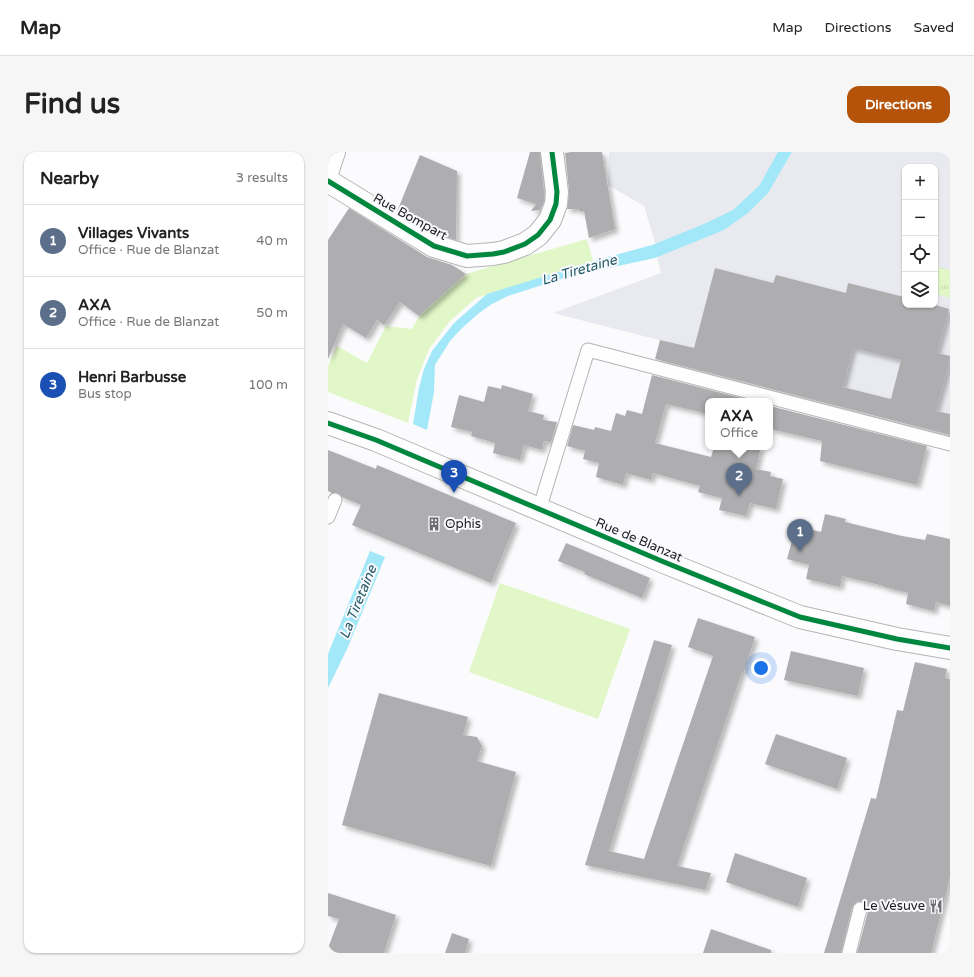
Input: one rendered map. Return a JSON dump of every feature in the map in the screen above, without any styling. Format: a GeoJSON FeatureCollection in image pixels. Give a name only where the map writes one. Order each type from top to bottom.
{"type":"FeatureCollection","features":[{"type":"Feature","properties":{"kind":"street"},"geometry":{"type":"LineString","coordinates":[[328,170],[334,152]]}},
{"type":"Feature","properties":{"kind":"street","name":"Rue Bompart"},"geometry":{"type":"LineString","coordinates":[[328,181],[434,246],[467,256],[493,254],[504,252],[525,244],[538,235],[550,220],[556,204],[557,192],[552,152]]}},
{"type":"Feature","properties":{"kind":"street","name":"Rue de Blanzat"},"geometry":{"type":"LineString","coordinates":[[328,423],[376,440],[539,510],[800,617],[897,639],[950,648]]}},
{"type":"Feature","properties":{"kind":"lane"},"geometry":{"type":"LineString","coordinates":[[539,510],[588,350],[773,398]]}},
{"type":"Feature","properties":{"kind":"lane"},"geometry":{"type":"LineString","coordinates":[[773,398],[950,444]]}},
{"type":"Feature","properties":{"kind":"lane"},"geometry":{"type":"LineString","coordinates":[[328,517],[335,500]]}},
{"type":"Feature","properties":{"kind":"lane"},"geometry":{"type":"LineString","coordinates":[[849,953],[860,909]]}},
{"type":"Feature","properties":{"kind":"shaded area"},"geometry":{"type":"Polygon","coordinates":[[[609,152],[950,152],[950,414],[553,313],[661,273],[657,258],[659,256],[644,206],[608,185],[609,152]]]}},
{"type":"Feature","properties":{"kind":"green space"},"geometry":{"type":"Polygon","coordinates":[[[587,239],[593,261],[476,298],[450,321],[429,349],[417,379],[408,423],[328,392],[328,366],[337,346],[367,363],[386,326],[412,329],[419,316],[466,274],[587,239]]]}},
{"type":"Feature","properties":{"kind":"green space"},"geometry":{"type":"Polygon","coordinates":[[[938,267],[950,270],[950,298],[938,295],[938,267]]]}},
{"type":"Feature","properties":{"kind":"green space"},"geometry":{"type":"Polygon","coordinates":[[[500,583],[630,629],[598,719],[469,672],[500,583]]]}},
{"type":"Feature","properties":{"kind":"water","name":"La Tiretaine"},"geometry":{"type":"Polygon","coordinates":[[[778,152],[792,152],[768,193],[748,213],[724,230],[655,258],[567,277],[508,296],[479,313],[450,341],[435,365],[434,392],[427,430],[413,424],[419,388],[424,369],[432,351],[454,323],[487,294],[593,261],[652,245],[704,224],[733,210],[759,186],[778,152]]]}},
{"type":"Feature","properties":{"kind":"water","name":"La Tiretaine"},"geometry":{"type":"Polygon","coordinates":[[[370,551],[385,557],[348,647],[328,688],[328,654],[370,551]]]}},
{"type":"Feature","properties":{"kind":"building"},"geometry":{"type":"Polygon","coordinates":[[[530,152],[540,152],[544,192],[544,201],[540,210],[531,211],[536,204],[517,198],[530,152]]]}},
{"type":"Feature","properties":{"kind":"building"},"geometry":{"type":"Polygon","coordinates":[[[602,152],[615,229],[589,238],[584,211],[580,212],[579,209],[567,209],[569,191],[565,153],[602,152]]]}},
{"type":"Feature","properties":{"kind":"building"},"geometry":{"type":"Polygon","coordinates":[[[420,155],[457,171],[456,240],[439,234],[398,209],[420,155]]]}},
{"type":"Feature","properties":{"kind":"building"},"geometry":{"type":"Polygon","coordinates":[[[349,208],[427,257],[452,265],[466,274],[419,316],[400,302],[384,325],[377,320],[366,338],[343,324],[328,359],[328,240],[349,208]]]}},
{"type":"Feature","properties":{"kind":"building"},"geometry":{"type":"Polygon","coordinates":[[[715,268],[773,283],[776,275],[846,293],[848,283],[902,296],[902,308],[938,308],[938,306],[949,309],[937,353],[950,356],[950,360],[936,411],[950,414],[950,435],[655,359],[660,340],[694,348],[715,268]],[[853,348],[843,387],[891,399],[901,360],[853,348]]]}},
{"type":"Feature","properties":{"kind":"building"},"geometry":{"type":"Polygon","coordinates":[[[652,375],[741,398],[705,398],[705,413],[666,404],[655,443],[711,457],[713,450],[760,450],[756,469],[771,472],[770,476],[783,479],[776,509],[750,503],[746,516],[719,510],[722,498],[698,492],[700,486],[653,473],[651,480],[626,473],[623,485],[596,477],[599,463],[583,459],[585,451],[567,446],[573,425],[594,430],[595,427],[611,431],[616,413],[625,416],[627,410],[642,414],[652,375]]]}},
{"type":"Feature","properties":{"kind":"building"},"geometry":{"type":"Polygon","coordinates":[[[502,385],[533,394],[528,411],[544,415],[543,420],[557,422],[551,442],[544,441],[542,450],[524,445],[520,460],[493,453],[495,443],[471,436],[472,432],[451,427],[459,395],[484,402],[488,386],[501,389],[502,385]]]}},
{"type":"Feature","properties":{"kind":"building"},"geometry":{"type":"Polygon","coordinates":[[[773,407],[927,446],[917,485],[820,461],[822,441],[773,430],[773,407]]]}},
{"type":"Feature","properties":{"kind":"building","name":"Ophis"},"geometry":{"type":"Polygon","coordinates":[[[328,450],[376,469],[377,465],[516,523],[491,583],[352,525],[361,505],[342,497],[338,493],[328,491],[328,450]]]}},
{"type":"Feature","properties":{"kind":"building"},"geometry":{"type":"Polygon","coordinates":[[[825,514],[846,519],[845,522],[902,536],[925,540],[927,534],[950,539],[950,606],[936,602],[934,611],[906,604],[908,593],[842,576],[840,587],[806,579],[809,565],[787,559],[796,526],[821,532],[825,514]]]}},
{"type":"Feature","properties":{"kind":"building"},"geometry":{"type":"Polygon","coordinates":[[[566,543],[650,578],[642,598],[584,574],[585,572],[558,561],[566,543]]]}},
{"type":"Feature","properties":{"kind":"building"},"geometry":{"type":"Polygon","coordinates":[[[698,618],[755,637],[677,866],[711,873],[705,890],[585,865],[654,640],[672,645],[609,851],[644,859],[713,656],[688,647],[698,618]]]}},
{"type":"Feature","properties":{"kind":"building"},"geometry":{"type":"Polygon","coordinates":[[[791,651],[864,668],[858,696],[784,680],[791,651]]]}},
{"type":"Feature","properties":{"kind":"building"},"geometry":{"type":"Polygon","coordinates":[[[915,662],[947,669],[945,678],[950,679],[950,877],[931,953],[857,953],[868,911],[866,904],[862,901],[857,901],[852,907],[841,953],[824,953],[871,798],[876,799],[897,710],[903,711],[915,662]]]}},
{"type":"Feature","properties":{"kind":"building"},"geometry":{"type":"Polygon","coordinates":[[[379,693],[468,717],[463,735],[477,737],[482,746],[477,761],[516,772],[491,866],[342,825],[379,693]]]}},
{"type":"Feature","properties":{"kind":"building"},"geometry":{"type":"Polygon","coordinates":[[[776,734],[847,758],[837,789],[765,764],[776,734]]]}},
{"type":"Feature","properties":{"kind":"building"},"geometry":{"type":"Polygon","coordinates":[[[735,853],[807,878],[798,907],[726,882],[735,853]]]}},
{"type":"Feature","properties":{"kind":"building"},"geometry":{"type":"Polygon","coordinates":[[[328,893],[396,915],[384,953],[328,953],[328,948],[339,919],[328,916],[328,893]]]}},
{"type":"Feature","properties":{"kind":"building"},"geometry":{"type":"Polygon","coordinates":[[[711,929],[771,950],[771,953],[703,953],[711,929]]]}},
{"type":"Feature","properties":{"kind":"building"},"geometry":{"type":"Polygon","coordinates":[[[452,933],[469,939],[465,953],[445,953],[452,933]]]}},
{"type":"Feature","properties":{"kind":"cycle path"},"geometry":{"type":"LineString","coordinates":[[328,181],[434,246],[467,256],[493,254],[504,252],[525,244],[538,235],[550,220],[556,204],[557,192],[552,152]]}},
{"type":"Feature","properties":{"kind":"cycle path"},"geometry":{"type":"LineString","coordinates":[[328,423],[376,440],[664,562],[800,617],[897,639],[950,648]]}},
{"type":"Feature","properties":{"kind":"place","name":"Henri Barbusse"},"geometry":{"type":"Point","coordinates":[454,493]}},
{"type":"Feature","properties":{"kind":"place","name":"AXA"},"geometry":{"type":"Point","coordinates":[739,496]}},
{"type":"Feature","properties":{"kind":"place","name":"Ophis"},"geometry":{"type":"Point","coordinates":[434,524]}},
{"type":"Feature","properties":{"kind":"place","name":"Villages Vivants"},"geometry":{"type":"Point","coordinates":[800,552]}},
{"type":"Feature","properties":{"kind":"place","name":"Le Vésuve"},"geometry":{"type":"Point","coordinates":[936,906]}}]}
